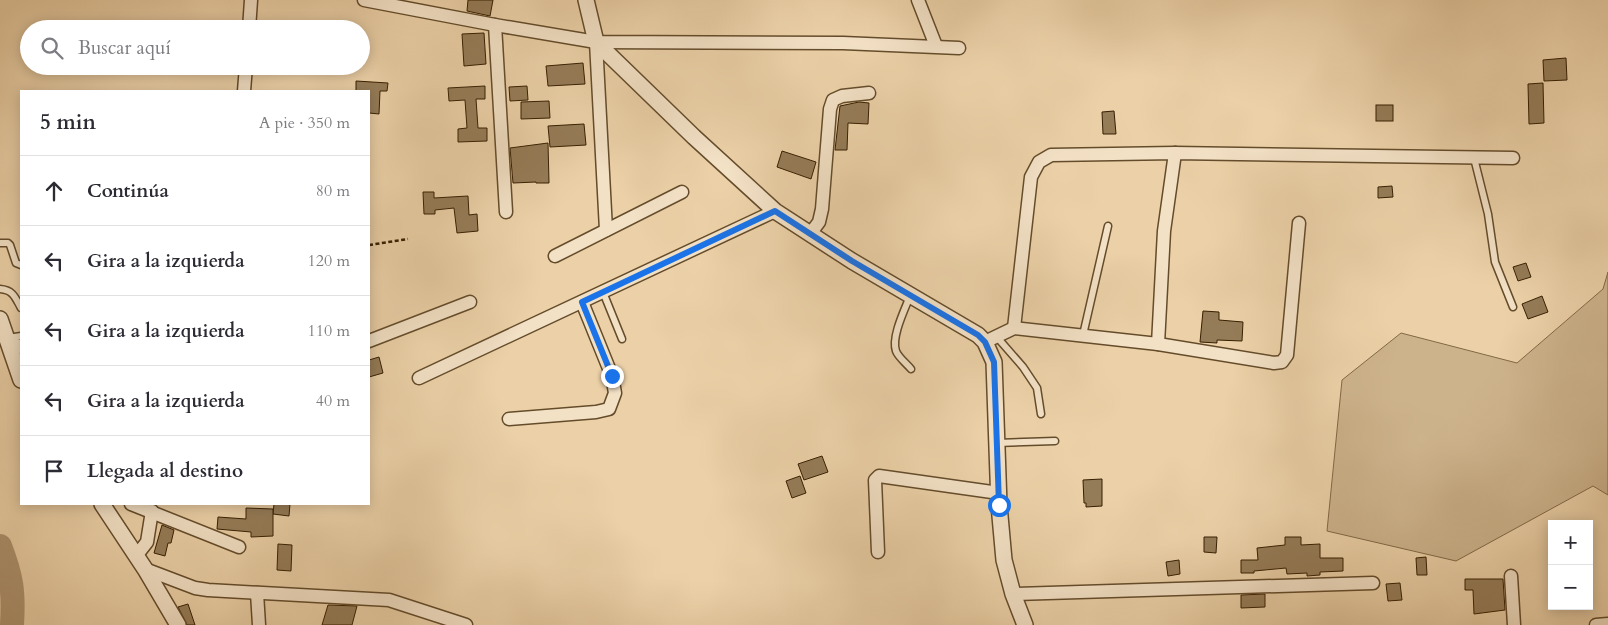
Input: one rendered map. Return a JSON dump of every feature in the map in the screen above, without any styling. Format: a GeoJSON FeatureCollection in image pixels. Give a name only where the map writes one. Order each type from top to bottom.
{"type":"FeatureCollection","features":[{"type":"Feature","properties":{"kind":"street"},"geometry":{"type":"LineString","coordinates":[[249,20],[250,0]]}},
{"type":"Feature","properties":{"kind":"street"},"geometry":{"type":"LineString","coordinates":[[364,0],[596,42],[843,44],[959,48]]}},
{"type":"Feature","properties":{"kind":"street"},"geometry":{"type":"LineString","coordinates":[[586,0],[596,42],[606,230]]}},
{"type":"Feature","properties":{"kind":"street"},"geometry":{"type":"LineString","coordinates":[[918,0],[936,46]]}},
{"type":"Feature","properties":{"kind":"street"},"geometry":{"type":"LineString","coordinates":[[495,25],[506,212]]}},
{"type":"Feature","properties":{"kind":"street"},"geometry":{"type":"LineString","coordinates":[[596,42],[694,137],[775,211],[978,335],[991,339],[1014,328],[1158,344],[1274,363],[1282,362],[1287,355],[1299,222]]}},
{"type":"Feature","properties":{"kind":"street"},"geometry":{"type":"LineString","coordinates":[[244,90],[245,75]]}},
{"type":"Feature","properties":{"kind":"street"},"geometry":{"type":"LineString","coordinates":[[810,234],[819,222],[822,209],[830,109],[833,100],[842,96],[869,93]]}},
{"type":"Feature","properties":{"kind":"street"},"geometry":{"type":"LineString","coordinates":[[1158,344],[1164,231],[1174,154]]}},
{"type":"Feature","properties":{"kind":"street"},"geometry":{"type":"LineString","coordinates":[[1014,328],[1031,177],[1039,162],[1051,155],[1174,154],[1512,158]]}},
{"type":"Feature","properties":{"kind":"street"},"geometry":{"type":"LineString","coordinates":[[555,256],[682,192]]}},
{"type":"Feature","properties":{"kind":"street"},"geometry":{"type":"LineString","coordinates":[[419,378],[775,211]]}},
{"type":"Feature","properties":{"kind":"street"},"geometry":{"type":"LineString","coordinates":[[370,341],[470,302]]}},
{"type":"Feature","properties":{"kind":"street"},"geometry":{"type":"LineString","coordinates":[[509,419],[596,412],[609,409],[615,393],[612,376],[582,302]]}},
{"type":"Feature","properties":{"kind":"street"},"geometry":{"type":"LineString","coordinates":[[0,319],[14,340],[20,374]]}},
{"type":"Feature","properties":{"kind":"street"},"geometry":{"type":"LineString","coordinates":[[991,339],[994,362],[999,492],[1004,560],[1012,594],[1025,625]]}},
{"type":"Feature","properties":{"kind":"street"},"geometry":{"type":"LineString","coordinates":[[878,552],[875,480],[879,476],[999,492]]}},
{"type":"Feature","properties":{"kind":"street"},"geometry":{"type":"LineString","coordinates":[[103,505],[141,562],[178,625]]}},
{"type":"Feature","properties":{"kind":"street"},"geometry":{"type":"LineString","coordinates":[[134,505],[239,547]]}},
{"type":"Feature","properties":{"kind":"street"},"geometry":{"type":"LineString","coordinates":[[141,562],[147,542],[152,511]]}},
{"type":"Feature","properties":{"kind":"street"},"geometry":{"type":"LineString","coordinates":[[141,562],[195,588],[215,591],[389,600],[440,621],[466,625]]}},
{"type":"Feature","properties":{"kind":"street"},"geometry":{"type":"LineString","coordinates":[[1511,576],[1514,625]]}},
{"type":"Feature","properties":{"kind":"street"},"geometry":{"type":"LineString","coordinates":[[1012,594],[1373,584]]}},
{"type":"Feature","properties":{"kind":"street"},"geometry":{"type":"LineString","coordinates":[[257,593],[259,625]]}},
{"type":"Feature","properties":{"kind":"street"},"geometry":{"type":"LineString","coordinates":[[1596,625],[1608,624]]}},
{"type":"Feature","properties":{"kind":"lane"},"geometry":{"type":"LineString","coordinates":[[1474,158],[1488,214],[1495,262],[1513,307]]}},
{"type":"Feature","properties":{"kind":"lane"},"geometry":{"type":"LineString","coordinates":[[1083,336],[1108,226]]}},
{"type":"Feature","properties":{"kind":"lane"},"geometry":{"type":"LineString","coordinates":[[0,243],[8,243],[10,245],[16,264],[20,265]]}},
{"type":"Feature","properties":{"kind":"lane"},"geometry":{"type":"LineString","coordinates":[[0,290],[9,290],[13,293],[20,306]]}},
{"type":"Feature","properties":{"kind":"lane"},"geometry":{"type":"LineString","coordinates":[[603,292],[622,339]]}},
{"type":"Feature","properties":{"kind":"lane"},"geometry":{"type":"LineString","coordinates":[[911,295],[902,314],[895,341],[896,352],[911,369]]}},
{"type":"Feature","properties":{"kind":"lane"},"geometry":{"type":"LineString","coordinates":[[991,339],[1023,367],[1037,388],[1040,414]]}},
{"type":"Feature","properties":{"kind":"lane"},"geometry":{"type":"LineString","coordinates":[[997,443],[1055,441]]}},
{"type":"Feature","properties":{"kind":"path"},"geometry":{"type":"LineString","coordinates":[[370,245],[408,239]]}},
{"type":"Feature","properties":{"kind":"shaded area"},"geometry":{"type":"Polygon","coordinates":[[[1608,272],[1608,495],[1593,486],[1456,561],[1327,531],[1342,380],[1401,333],[1517,363],[1603,289],[1608,272]]]}},
{"type":"Feature","properties":{"kind":"building"},"geometry":{"type":"Polygon","coordinates":[[[468,0],[493,0],[490,16],[467,11],[468,0]]]}},
{"type":"Feature","properties":{"kind":"building"},"geometry":{"type":"Polygon","coordinates":[[[484,33],[486,64],[464,66],[462,34],[484,33]]]}},
{"type":"Feature","properties":{"kind":"building"},"geometry":{"type":"Polygon","coordinates":[[[1566,58],[1567,80],[1544,81],[1543,60],[1566,58]]]}},
{"type":"Feature","properties":{"kind":"building"},"geometry":{"type":"Polygon","coordinates":[[[583,63],[585,84],[548,86],[546,66],[583,63]]]}},
{"type":"Feature","properties":{"kind":"building"},"geometry":{"type":"Polygon","coordinates":[[[356,81],[388,83],[387,91],[380,91],[379,114],[370,113],[370,90],[356,90],[356,81]]]}},
{"type":"Feature","properties":{"kind":"building"},"geometry":{"type":"Polygon","coordinates":[[[1543,83],[1544,123],[1529,124],[1528,84],[1543,83]]]}},
{"type":"Feature","properties":{"kind":"building"},"geometry":{"type":"Polygon","coordinates":[[[485,86],[485,99],[476,99],[478,128],[487,128],[487,141],[458,142],[458,129],[467,128],[465,100],[449,101],[448,88],[485,86]]]}},
{"type":"Feature","properties":{"kind":"building"},"geometry":{"type":"Polygon","coordinates":[[[527,86],[528,100],[510,101],[509,87],[527,86]]]}},
{"type":"Feature","properties":{"kind":"building"},"geometry":{"type":"Polygon","coordinates":[[[549,101],[550,118],[521,119],[521,102],[549,101]]]}},
{"type":"Feature","properties":{"kind":"building"},"geometry":{"type":"Polygon","coordinates":[[[859,102],[869,103],[868,124],[848,123],[847,150],[835,150],[840,106],[859,102]]]}},
{"type":"Feature","properties":{"kind":"building"},"geometry":{"type":"Polygon","coordinates":[[[1376,105],[1393,105],[1393,121],[1376,121],[1376,105]]]}},
{"type":"Feature","properties":{"kind":"building"},"geometry":{"type":"Polygon","coordinates":[[[1114,111],[1116,134],[1103,134],[1102,112],[1114,111]]]}},
{"type":"Feature","properties":{"kind":"building"},"geometry":{"type":"Polygon","coordinates":[[[584,124],[586,145],[550,147],[548,126],[584,124]]]}},
{"type":"Feature","properties":{"kind":"building"},"geometry":{"type":"Polygon","coordinates":[[[548,143],[549,183],[513,183],[510,148],[548,143]]]}},
{"type":"Feature","properties":{"kind":"building"},"geometry":{"type":"Polygon","coordinates":[[[782,151],[816,162],[811,179],[777,167],[782,151]]]}},
{"type":"Feature","properties":{"kind":"building"},"geometry":{"type":"Polygon","coordinates":[[[1392,186],[1393,197],[1378,198],[1378,187],[1392,186]]]}},
{"type":"Feature","properties":{"kind":"building"},"geometry":{"type":"Polygon","coordinates":[[[423,192],[434,192],[434,198],[468,196],[469,215],[477,214],[478,231],[457,233],[454,208],[435,210],[435,214],[424,214],[423,192]]]}},
{"type":"Feature","properties":{"kind":"building"},"geometry":{"type":"Polygon","coordinates":[[[1526,263],[1531,277],[1518,281],[1513,267],[1526,263]]]}},
{"type":"Feature","properties":{"kind":"building"},"geometry":{"type":"Polygon","coordinates":[[[1542,296],[1548,312],[1528,319],[1522,304],[1542,296]]]}},
{"type":"Feature","properties":{"kind":"building"},"geometry":{"type":"Polygon","coordinates":[[[1203,311],[1219,312],[1219,320],[1243,322],[1242,341],[1217,340],[1217,343],[1200,342],[1203,311]]]}},
{"type":"Feature","properties":{"kind":"building"},"geometry":{"type":"Polygon","coordinates":[[[379,357],[383,373],[370,377],[370,360],[379,357]]]}},
{"type":"Feature","properties":{"kind":"building"},"geometry":{"type":"Polygon","coordinates":[[[822,456],[828,472],[804,480],[798,464],[822,456]]]}},
{"type":"Feature","properties":{"kind":"building"},"geometry":{"type":"Polygon","coordinates":[[[800,476],[806,493],[792,498],[786,481],[800,476]]]}},
{"type":"Feature","properties":{"kind":"building"},"geometry":{"type":"Polygon","coordinates":[[[1102,479],[1102,506],[1086,507],[1086,503],[1084,503],[1083,480],[1102,479]]]}},
{"type":"Feature","properties":{"kind":"building"},"geometry":{"type":"Polygon","coordinates":[[[274,505],[290,505],[289,516],[273,514],[274,505]]]}},
{"type":"Feature","properties":{"kind":"building"},"geometry":{"type":"Polygon","coordinates":[[[246,508],[273,509],[273,536],[251,537],[251,532],[217,529],[218,517],[246,519],[246,508]]]}},
{"type":"Feature","properties":{"kind":"building"},"geometry":{"type":"Polygon","coordinates":[[[162,525],[174,530],[165,556],[154,553],[162,525]]]}},
{"type":"Feature","properties":{"kind":"building"},"geometry":{"type":"Polygon","coordinates":[[[1204,537],[1217,537],[1216,553],[1204,552],[1204,537]]]}},
{"type":"Feature","properties":{"kind":"building"},"geometry":{"type":"Polygon","coordinates":[[[1285,537],[1301,537],[1301,545],[1320,544],[1320,558],[1343,558],[1343,571],[1320,572],[1320,575],[1307,576],[1307,573],[1287,574],[1286,568],[1241,573],[1241,560],[1258,560],[1257,548],[1285,545],[1285,537]]]}},
{"type":"Feature","properties":{"kind":"building"},"geometry":{"type":"Polygon","coordinates":[[[278,544],[292,545],[291,571],[277,570],[278,544]]]}},
{"type":"Feature","properties":{"kind":"building"},"geometry":{"type":"Polygon","coordinates":[[[1426,557],[1427,575],[1417,575],[1416,558],[1426,557]]]}},
{"type":"Feature","properties":{"kind":"building"},"geometry":{"type":"Polygon","coordinates":[[[1179,560],[1180,574],[1168,576],[1166,562],[1179,560]]]}},
{"type":"Feature","properties":{"kind":"building"},"geometry":{"type":"Polygon","coordinates":[[[1465,579],[1503,579],[1505,610],[1474,614],[1473,590],[1465,590],[1465,579]]]}},
{"type":"Feature","properties":{"kind":"building"},"geometry":{"type":"Polygon","coordinates":[[[1400,583],[1402,600],[1388,601],[1386,584],[1400,583]]]}},
{"type":"Feature","properties":{"kind":"building"},"geometry":{"type":"Polygon","coordinates":[[[1265,594],[1265,607],[1241,608],[1241,595],[1265,594]]]}},
{"type":"Feature","properties":{"kind":"building"},"geometry":{"type":"Polygon","coordinates":[[[188,604],[195,625],[187,625],[178,607],[188,604]]]}},
{"type":"Feature","properties":{"kind":"building"},"geometry":{"type":"Polygon","coordinates":[[[328,605],[357,606],[352,625],[322,625],[328,605]]]}},
{"type":"Feature","properties":{"kind":"waterway"},"geometry":{"type":"LineString","coordinates":[[0,546],[11,585],[13,603],[12,625]]}},
{"type":"Feature","properties":{"kind":"route"},"geometry":{"type":"LineString","coordinates":[[612,376],[582,302],[775,211],[852,261],[978,335],[985,342],[994,362],[999,505]]}}]}
